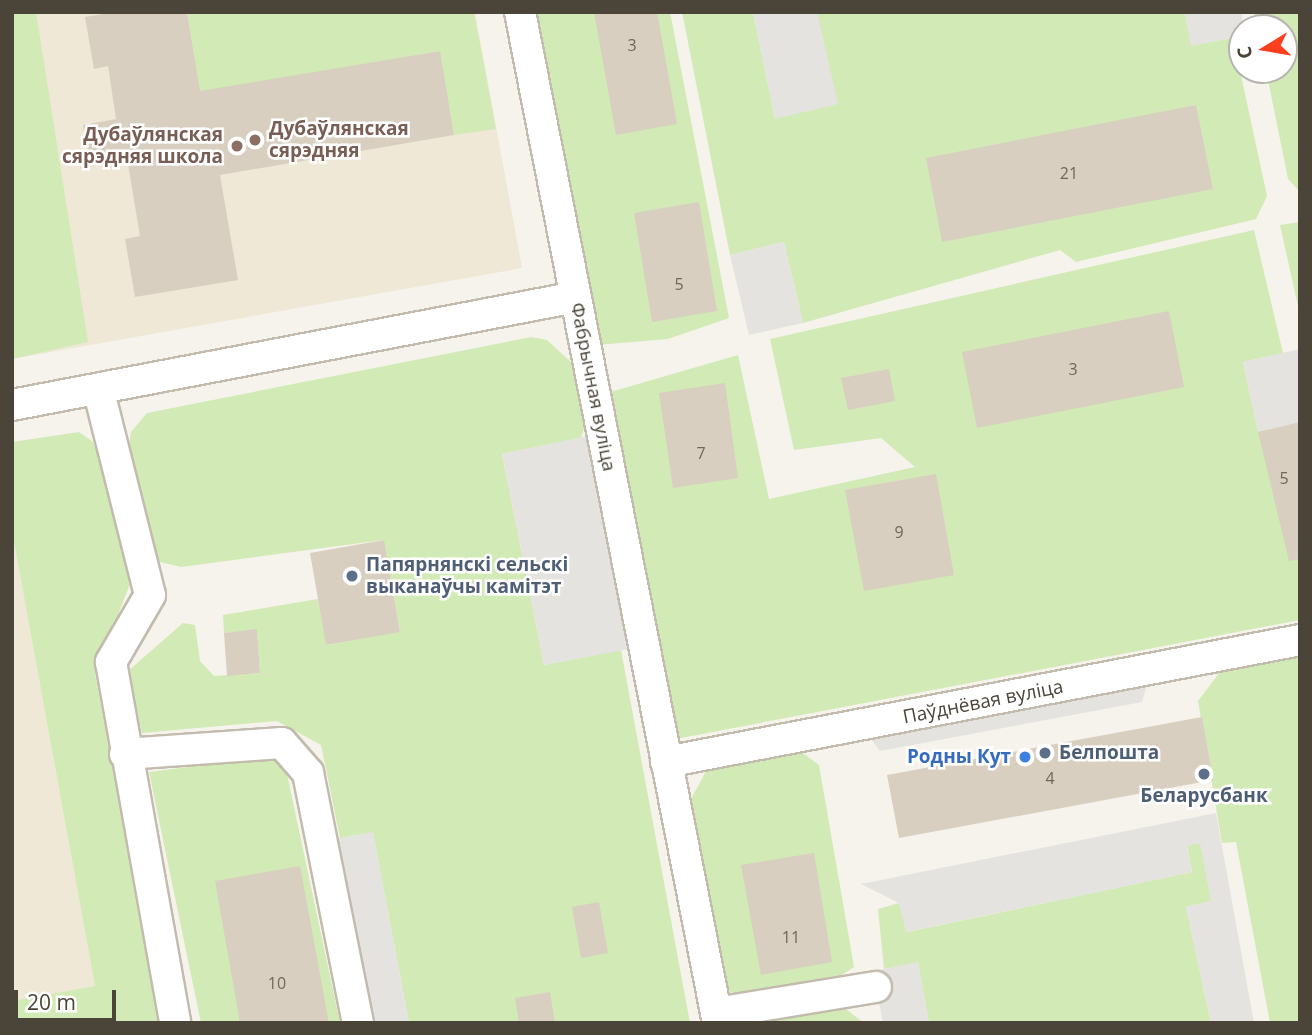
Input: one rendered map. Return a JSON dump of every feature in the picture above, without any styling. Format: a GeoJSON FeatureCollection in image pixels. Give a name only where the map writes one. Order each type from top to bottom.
{"type":"FeatureCollection","features":[{"type":"Feature","properties":{"kind":"street","name":"Фабрычная вуліца"},"geometry":{"type":"LineString","coordinates":[[520,12],[718,1018]]}},
{"type":"Feature","properties":{"kind":"street"},"geometry":{"type":"LineString","coordinates":[[12,405],[99,392],[576,297]]}},
{"type":"Feature","properties":{"kind":"street"},"geometry":{"type":"LineString","coordinates":[[99,392],[150,595],[111,662],[125,754],[175,1023]]}},
{"type":"Feature","properties":{"kind":"street","name":"Паўднёвая вуліца"},"geometry":{"type":"LineString","coordinates":[[666,762],[1300,640]]}},
{"type":"Feature","properties":{"kind":"street"},"geometry":{"type":"LineString","coordinates":[[125,754],[282,743],[308,773],[358,1023]]}},
{"type":"Feature","properties":{"kind":"street"},"geometry":{"type":"LineString","coordinates":[[718,1018],[876,987]]}},
{"type":"Feature","properties":{"kind":"shaded area","name":"Дубаўлянская сярэдняя"},"geometry":{"type":"Polygon","coordinates":[[[12,12],[475,12],[522,268],[12,359],[12,12]]]}},
{"type":"Feature","properties":{"kind":"shaded area"},"geometry":{"type":"Polygon","coordinates":[[[753,12],[817,12],[838,104],[775,119],[753,12]]]}},
{"type":"Feature","properties":{"kind":"shaded area"},"geometry":{"type":"Polygon","coordinates":[[[1185,12],[1242,12],[1228,14],[1228,39],[1191,46],[1185,12]]]}},
{"type":"Feature","properties":{"kind":"shaded area"},"geometry":{"type":"Polygon","coordinates":[[[784,242],[803,323],[749,335],[730,255],[784,242]]]}},
{"type":"Feature","properties":{"kind":"shaded area"},"geometry":{"type":"Polygon","coordinates":[[[1300,349],[1300,422],[1258,432],[1243,362],[1300,349]]]}},
{"type":"Feature","properties":{"kind":"shaded area"},"geometry":{"type":"Polygon","coordinates":[[[602,433],[645,646],[544,665],[502,454],[602,433]]]}},
{"type":"Feature","properties":{"kind":"shaded area"},"geometry":{"type":"Polygon","coordinates":[[[12,531],[95,986],[12,1001],[12,531]]]}},
{"type":"Feature","properties":{"kind":"shaded area"},"geometry":{"type":"Polygon","coordinates":[[[1151,670],[1142,702],[880,751],[861,726],[1151,670]]]}},
{"type":"Feature","properties":{"kind":"shaded area"},"geometry":{"type":"Polygon","coordinates":[[[1216,813],[1254,1023],[1211,1023],[1186,907],[1211,901],[1200,843],[1187,846],[1192,872],[906,932],[899,903],[861,884],[1216,813]]]}},
{"type":"Feature","properties":{"kind":"shaded area"},"geometry":{"type":"Polygon","coordinates":[[[373,832],[409,1023],[358,1023],[323,841],[373,832]]]}},
{"type":"Feature","properties":{"kind":"shaded area"},"geometry":{"type":"Polygon","coordinates":[[[918,962],[929,1023],[883,1023],[873,971],[918,962]]]}},
{"type":"Feature","properties":{"kind":"green space"},"geometry":{"type":"Polygon","coordinates":[[[12,12],[36,12],[88,342],[12,359],[12,12]]]}},
{"type":"Feature","properties":{"kind":"green space"},"geometry":{"type":"Polygon","coordinates":[[[187,12],[474,12],[496,129],[454,135],[439,51],[187,94],[194,53],[187,12]]]}},
{"type":"Feature","properties":{"kind":"green space"},"geometry":{"type":"Polygon","coordinates":[[[520,12],[670,12],[729,318],[668,339],[585,346],[520,12]]]}},
{"type":"Feature","properties":{"kind":"green space"},"geometry":{"type":"Polygon","coordinates":[[[682,12],[753,12],[775,119],[817,12],[1185,12],[1191,45],[1228,39],[1228,84],[1243,84],[1267,196],[1256,219],[1076,262],[1060,250],[803,323],[784,242],[730,255],[682,12]]]}},
{"type":"Feature","properties":{"kind":"green space"},"geometry":{"type":"Polygon","coordinates":[[[1300,12],[1300,192],[1288,179],[1269,84],[1298,84],[1298,14],[1254,14],[1300,12]]]}},
{"type":"Feature","properties":{"kind":"green space"},"geometry":{"type":"Polygon","coordinates":[[[1300,222],[1300,315],[1280,225],[1300,222]]]}},
{"type":"Feature","properties":{"kind":"green space"},"geometry":{"type":"Polygon","coordinates":[[[1254,230],[1283,353],[1243,362],[1258,432],[1300,422],[1300,620],[676,739],[607,393],[738,355],[769,499],[915,467],[881,438],[794,450],[770,339],[1254,230]]]}},
{"type":"Feature","properties":{"kind":"green space"},"geometry":{"type":"Polygon","coordinates":[[[531,337],[547,340],[574,365],[586,422],[581,438],[502,454],[544,665],[621,650],[690,1023],[409,1023],[373,833],[340,838],[321,745],[277,721],[142,733],[128,671],[183,623],[195,625],[200,661],[214,676],[260,673],[257,630],[224,633],[223,615],[318,599],[327,645],[400,631],[383,540],[181,567],[160,562],[147,544],[128,452],[131,432],[147,413],[531,337]]]}},
{"type":"Feature","properties":{"kind":"green space"},"geometry":{"type":"Polygon","coordinates":[[[79,432],[93,442],[103,467],[130,584],[95,673],[160,1023],[12,1023],[12,1001],[95,986],[12,531],[12,442],[79,432]]]}},
{"type":"Feature","properties":{"kind":"green space"},"geometry":{"type":"Polygon","coordinates":[[[1300,654],[1300,1023],[1270,1023],[1236,842],[1222,843],[1198,701],[1220,672],[1300,654]]]}},
{"type":"Feature","properties":{"kind":"green space"},"geometry":{"type":"Polygon","coordinates":[[[800,751],[819,765],[854,967],[831,982],[745,997],[725,990],[686,808],[708,768],[800,751]]]}},
{"type":"Feature","properties":{"kind":"green space"},"geometry":{"type":"Polygon","coordinates":[[[252,759],[275,761],[287,774],[340,1023],[201,1023],[149,772],[252,759]]]}},
{"type":"Feature","properties":{"kind":"green space"},"geometry":{"type":"Polygon","coordinates":[[[1201,843],[1211,901],[1186,907],[1211,1023],[929,1023],[918,963],[884,969],[878,909],[899,903],[907,932],[1192,872],[1187,845],[1201,843]]]}},
{"type":"Feature","properties":{"kind":"green space"},"geometry":{"type":"Polygon","coordinates":[[[842,1006],[864,1023],[751,1023],[756,1021],[842,1006]]]}},
{"type":"Feature","properties":{"kind":"building","name":"Дубаўлянская сярэдняя школа"},"geometry":{"type":"Polygon","coordinates":[[[115,12],[187,12],[200,91],[440,51],[454,135],[220,175],[238,280],[135,297],[125,239],[140,236],[127,158],[90,164],[83,125],[116,119],[108,66],[94,69],[85,17],[115,12]]]}},
{"type":"Feature","properties":{"kind":"building"},"geometry":{"type":"Polygon","coordinates":[[[594,12],[657,12],[677,124],[616,135],[594,12]]]}},
{"type":"Feature","properties":{"kind":"building"},"geometry":{"type":"Polygon","coordinates":[[[1196,105],[1213,189],[942,242],[926,158],[1196,105]]]}},
{"type":"Feature","properties":{"kind":"building"},"geometry":{"type":"Polygon","coordinates":[[[699,202],[717,311],[652,322],[634,213],[699,202]]]}},
{"type":"Feature","properties":{"kind":"building"},"geometry":{"type":"Polygon","coordinates":[[[1169,311],[1184,387],[977,428],[962,352],[1169,311]]]}},
{"type":"Feature","properties":{"kind":"building"},"geometry":{"type":"Polygon","coordinates":[[[889,369],[895,401],[848,410],[841,378],[889,369]]]}},
{"type":"Feature","properties":{"kind":"building"},"geometry":{"type":"Polygon","coordinates":[[[725,383],[738,478],[673,488],[659,393],[725,383]]]}},
{"type":"Feature","properties":{"kind":"building"},"geometry":{"type":"Polygon","coordinates":[[[1300,422],[1300,559],[1289,561],[1258,432],[1300,422]]]}},
{"type":"Feature","properties":{"kind":"building"},"geometry":{"type":"Polygon","coordinates":[[[936,474],[954,575],[864,591],[845,490],[936,474]]]}},
{"type":"Feature","properties":{"kind":"building","name":"Папярнянскі сельскі выканаўчы камітэт"},"geometry":{"type":"Polygon","coordinates":[[[384,540],[400,632],[326,645],[310,553],[384,540]]]}},
{"type":"Feature","properties":{"kind":"building"},"geometry":{"type":"Polygon","coordinates":[[[257,629],[260,673],[227,676],[224,633],[257,629]]]}},
{"type":"Feature","properties":{"kind":"building"},"geometry":{"type":"Polygon","coordinates":[[[1202,717],[1213,780],[899,838],[887,775],[1202,717]]]}},
{"type":"Feature","properties":{"kind":"building"},"geometry":{"type":"Polygon","coordinates":[[[814,853],[832,962],[761,975],[741,865],[814,853]]]}},
{"type":"Feature","properties":{"kind":"building"},"geometry":{"type":"Polygon","coordinates":[[[300,866],[329,1023],[240,1023],[215,881],[300,866]]]}},
{"type":"Feature","properties":{"kind":"building"},"geometry":{"type":"Polygon","coordinates":[[[599,902],[608,953],[581,958],[572,907],[599,902]]]}},
{"type":"Feature","properties":{"kind":"building"},"geometry":{"type":"Polygon","coordinates":[[[550,992],[555,1023],[519,1023],[515,998],[550,992]]]}},
{"type":"Feature","properties":{"kind":"place","name":"Дубаўлянская сярэдняя"},"geometry":{"type":"Point","coordinates":[255,140]}},
{"type":"Feature","properties":{"kind":"place","name":"Дубаўлянская сярэдняя школа"},"geometry":{"type":"Point","coordinates":[237,146]}},
{"type":"Feature","properties":{"kind":"place","name":"Папярнянскі сельскі выканаўчы камітэт"},"geometry":{"type":"Point","coordinates":[352,576]}},
{"type":"Feature","properties":{"kind":"place","name":"Белпошта"},"geometry":{"type":"Point","coordinates":[1045,753]}},
{"type":"Feature","properties":{"kind":"place","name":"Родны Кут"},"geometry":{"type":"Point","coordinates":[1025,757]}},
{"type":"Feature","properties":{"kind":"place","name":"Беларусбанк"},"geometry":{"type":"Point","coordinates":[1204,774]}}]}
